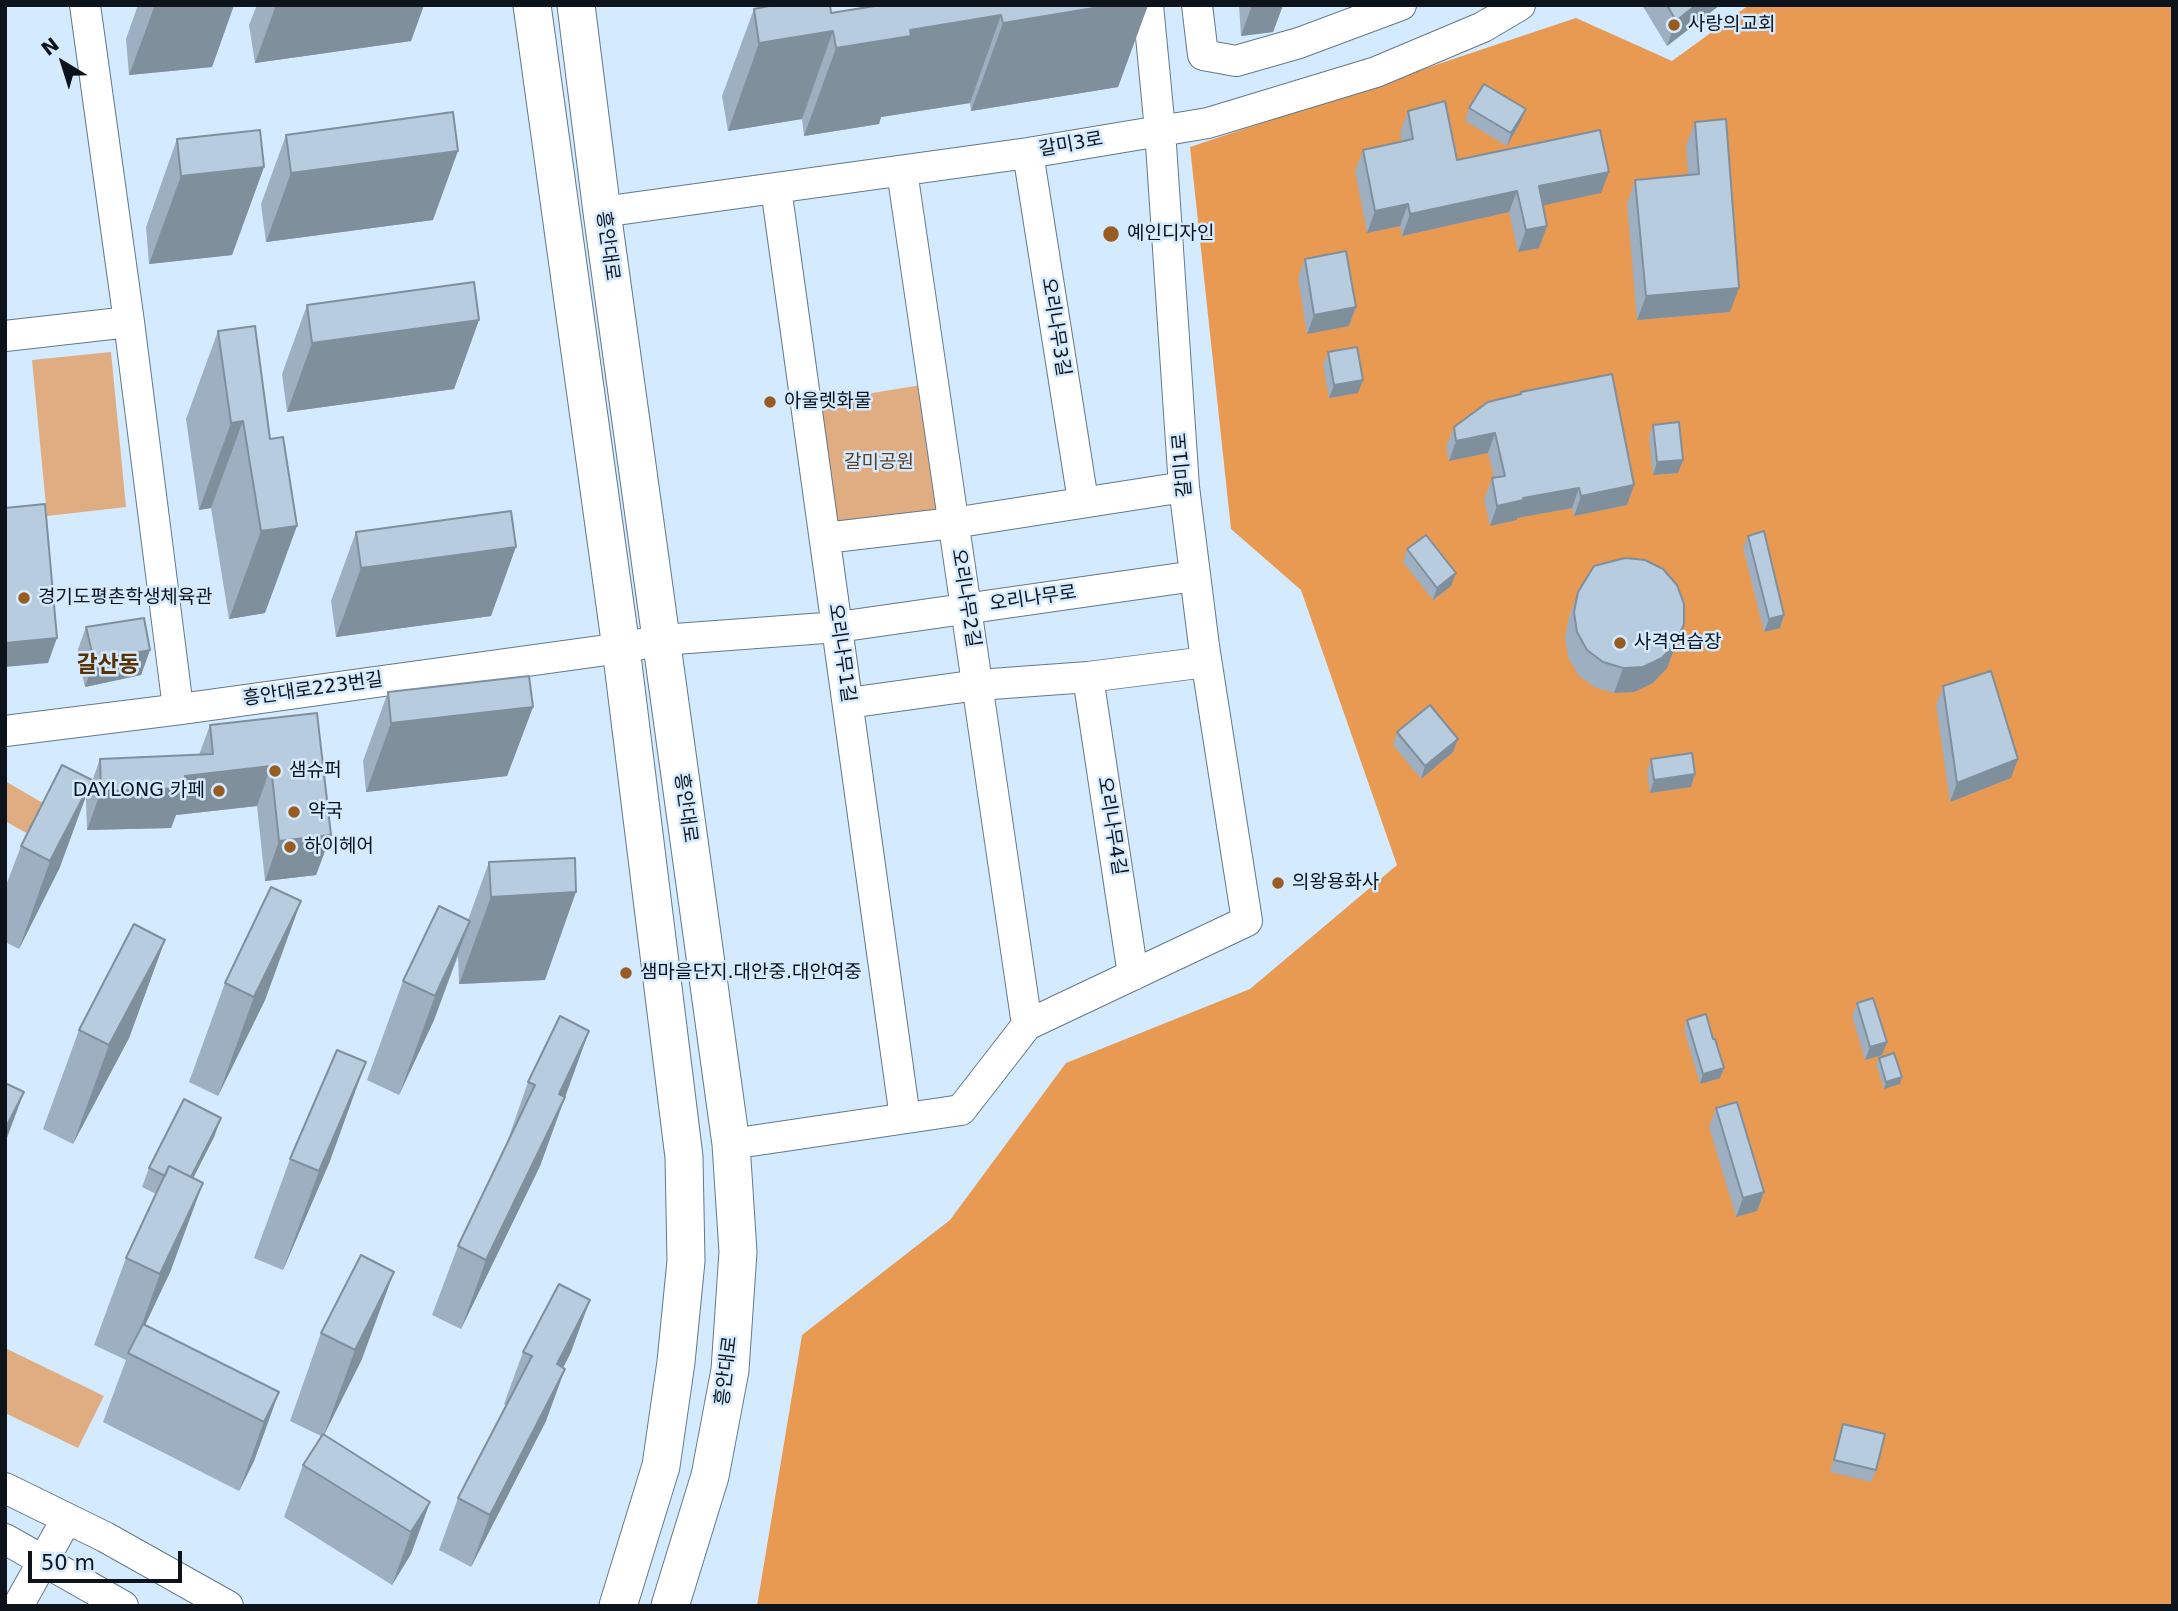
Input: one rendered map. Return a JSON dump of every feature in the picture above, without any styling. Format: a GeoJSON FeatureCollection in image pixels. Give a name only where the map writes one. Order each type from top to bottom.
{"type":"FeatureCollection","features":[{"type":"Feature","properties":{"kind":"main road"},"geometry":{"type":"LineString","coordinates":[[532,5],[621,648],[684,1157],[686,1261],[676,1362],[660,1466],[618,1606]]}},
{"type":"Feature","properties":{"kind":"main road","name":"흥안대로"},"geometry":{"type":"LineString","coordinates":[[576,5],[602,212],[731,1144],[738,1252],[730,1370],[710,1476],[670,1606]]}},
{"type":"Feature","properties":{"kind":"main road"},"geometry":{"type":"LineString","coordinates":[[611,573],[651,567]]}},
{"type":"Feature","properties":{"kind":"street"},"geometry":{"type":"LineString","coordinates":[[85,5],[177,700],[181,709]]}},
{"type":"Feature","properties":{"kind":"street","name":"갈미1로"},"geometry":{"type":"LineString","coordinates":[[1133,975],[1247,921],[1206,662],[1184,487],[1160,130],[1148,5]]}},
{"type":"Feature","properties":{"kind":"street"},"geometry":{"type":"LineString","coordinates":[[1197,5],[1203,55],[1236,61],[1299,43],[1401,5]]}},
{"type":"Feature","properties":{"kind":"street","name":"갈미3로"},"geometry":{"type":"LineString","coordinates":[[602,212],[1028,153],[1208,123],[1376,72],[1483,27],[1520,5]]}},
{"type":"Feature","properties":{"kind":"street","name":"오리나무3길"},"geometry":{"type":"LineString","coordinates":[[1028,153],[1083,501]]}},
{"type":"Feature","properties":{"kind":"street","name":"오리나무2길"},"geometry":{"type":"LineString","coordinates":[[902,171],[1027,1025]]}},
{"type":"Feature","properties":{"kind":"street","name":"오리나무1길"},"geometry":{"type":"LineString","coordinates":[[776,188],[905,1118]]}},
{"type":"Feature","properties":{"kind":"street"},"geometry":{"type":"LineString","coordinates":[[5,337],[129,322]]}},
{"type":"Feature","properties":{"kind":"street"},"geometry":{"type":"LineString","coordinates":[[825,538],[953,523],[1184,487]]}},
{"type":"Feature","properties":{"kind":"street","name":"오리나무로"},"geometry":{"type":"LineString","coordinates":[[662,640],[838,627],[1195,576]]}},
{"type":"Feature","properties":{"kind":"street","name":"흥안대로223번길"},"geometry":{"type":"LineString","coordinates":[[5,731],[181,709],[662,640]]}},
{"type":"Feature","properties":{"kind":"street"},"geometry":{"type":"LineString","coordinates":[[848,703],[978,685],[1088,677],[1206,662]]}},
{"type":"Feature","properties":{"kind":"street","name":"오리나무4길"},"geometry":{"type":"LineString","coordinates":[[1088,677],[1133,975]]}},
{"type":"Feature","properties":{"kind":"street"},"geometry":{"type":"LineString","coordinates":[[731,1144],[961,1110],[1027,1025],[1133,975]]}},
{"type":"Feature","properties":{"kind":"street"},"geometry":{"type":"LineString","coordinates":[[5,1488],[105,1537],[228,1606]]}},
{"type":"Feature","properties":{"kind":"street"},"geometry":{"type":"LineString","coordinates":[[18,1606],[66,1520]]}},
{"type":"Feature","properties":{"kind":"street"},"geometry":{"type":"LineString","coordinates":[[5,1539],[123,1606]]}},
{"type":"Feature","properties":{"kind":"green space"},"geometry":{"type":"Polygon","coordinates":[[[111,352],[126,507],[47,516],[32,360],[111,352]]]}},
{"type":"Feature","properties":{"kind":"green space","name":"갈미공원"},"geometry":{"type":"Polygon","coordinates":[[[933,383],[953,523],[825,538],[806,404],[933,383]]]}},
{"type":"Feature","properties":{"kind":"green space"},"geometry":{"type":"Polygon","coordinates":[[[5,781],[60,813],[46,844],[5,821],[5,781]]]}},
{"type":"Feature","properties":{"kind":"green space"},"geometry":{"type":"Polygon","coordinates":[[[5,1348],[104,1396],[78,1448],[5,1413],[5,1348]]]}},
{"type":"Feature","properties":{"kind":"shaded area"},"geometry":{"type":"Polygon","coordinates":[[[1749,5],[2173,5],[2173,1606],[757,1606],[802,1335],[950,1220],[1066,1063],[1250,989],[1397,865],[1301,590],[1231,529],[1190,147],[1576,18],[1672,61],[1749,5]]]}},
{"type":"Feature","properties":{"kind":"building"},"geometry":{"type":"Polygon","coordinates":[[[774,5],[830,5],[831,13],[881,5],[1112,5],[1003,23],[1001,15],[910,30],[911,36],[836,48],[833,31],[759,43],[754,9],[774,5]]]}},
{"type":"Feature","properties":{"kind":"building"},"geometry":{"type":"Polygon","coordinates":[[[1667,5],[1696,5],[1676,21],[1667,5]]]}},
{"type":"Feature","properties":{"kind":"building"},"geometry":{"type":"Polygon","coordinates":[[[1484,84],[1526,109],[1511,133],[1469,108],[1484,84]]]}},
{"type":"Feature","properties":{"kind":"building"},"geometry":{"type":"Polygon","coordinates":[[[1445,101],[1457,160],[1600,130],[1609,172],[1539,186],[1547,226],[1526,230],[1517,191],[1410,214],[1408,204],[1375,211],[1363,150],[1413,139],[1408,111],[1445,101]]]}},
{"type":"Feature","properties":{"kind":"building"},"geometry":{"type":"Polygon","coordinates":[[[453,112],[458,151],[291,173],[286,135],[453,112]]]}},
{"type":"Feature","properties":{"kind":"building"},"geometry":{"type":"Polygon","coordinates":[[[1726,119],[1739,288],[1646,296],[1635,180],[1699,174],[1695,122],[1726,119]]]}},
{"type":"Feature","properties":{"kind":"building"},"geometry":{"type":"Polygon","coordinates":[[[260,130],[264,167],[181,176],[177,139],[260,130]]]}},
{"type":"Feature","properties":{"kind":"building"},"geometry":{"type":"Polygon","coordinates":[[[1346,251],[1356,307],[1314,315],[1305,259],[1346,251]]]}},
{"type":"Feature","properties":{"kind":"building"},"geometry":{"type":"Polygon","coordinates":[[[474,282],[479,320],[312,343],[307,305],[474,282]]]}},
{"type":"Feature","properties":{"kind":"building"},"geometry":{"type":"Polygon","coordinates":[[[255,326],[270,439],[283,437],[297,526],[261,531],[243,421],[231,423],[218,331],[255,326]]]}},
{"type":"Feature","properties":{"kind":"building"},"geometry":{"type":"Polygon","coordinates":[[[1357,347],[1363,380],[1334,385],[1328,352],[1357,347]]]}},
{"type":"Feature","properties":{"kind":"building"},"geometry":{"type":"Polygon","coordinates":[[[1612,374],[1634,485],[1581,496],[1579,488],[1523,498],[1524,500],[1497,506],[1492,478],[1505,476],[1495,433],[1456,441],[1454,427],[1488,402],[1521,392],[1612,374]]]}},
{"type":"Feature","properties":{"kind":"building"},"geometry":{"type":"Polygon","coordinates":[[[1679,422],[1683,460],[1657,462],[1653,425],[1679,422]]]}},
{"type":"Feature","properties":{"kind":"building","name":"경기도평촌학생체육관"},"geometry":{"type":"Polygon","coordinates":[[[45,504],[57,638],[5,643],[5,508],[45,504]]]}},
{"type":"Feature","properties":{"kind":"building"},"geometry":{"type":"Polygon","coordinates":[[[511,511],[516,547],[361,568],[356,532],[511,511]]]}},
{"type":"Feature","properties":{"kind":"building"},"geometry":{"type":"Polygon","coordinates":[[[1764,531],[1784,615],[1769,619],[1748,536],[1764,531]]]}},
{"type":"Feature","properties":{"kind":"building"},"geometry":{"type":"Polygon","coordinates":[[[1426,535],[1456,573],[1437,588],[1407,549],[1426,535]]]}},
{"type":"Feature","properties":{"kind":"building","name":"사격연습장"},"geometry":{"type":"Polygon","coordinates":[[[1625,558],[1645,560],[1663,569],[1677,585],[1684,604],[1684,624],[1676,643],[1662,658],[1643,667],[1623,668],[1603,662],[1587,650],[1577,632],[1574,612],[1578,592],[1594,566],[1625,558]]]}},
{"type":"Feature","properties":{"kind":"building"},"geometry":{"type":"Polygon","coordinates":[[[144,618],[150,650],[94,661],[86,627],[144,618]]]}},
{"type":"Feature","properties":{"kind":"building"},"geometry":{"type":"Polygon","coordinates":[[[1991,671],[2018,759],[1957,783],[1943,686],[1991,671]]]}},
{"type":"Feature","properties":{"kind":"building"},"geometry":{"type":"Polygon","coordinates":[[[529,676],[533,707],[391,723],[388,692],[529,676]]]}},
{"type":"Feature","properties":{"kind":"building"},"geometry":{"type":"Polygon","coordinates":[[[1430,705],[1458,739],[1425,766],[1397,732],[1430,705]]]}},
{"type":"Feature","properties":{"kind":"building"},"geometry":{"type":"Polygon","coordinates":[[[317,713],[331,835],[279,841],[271,766],[185,776],[186,788],[101,791],[100,759],[213,754],[210,725],[317,713]]]}},
{"type":"Feature","properties":{"kind":"building"},"geometry":{"type":"Polygon","coordinates":[[[1692,753],[1695,774],[1654,780],[1651,759],[1692,753]]]}},
{"type":"Feature","properties":{"kind":"building"},"geometry":{"type":"Polygon","coordinates":[[[62,765],[92,780],[50,861],[21,846],[62,765]]]}},
{"type":"Feature","properties":{"kind":"building"},"geometry":{"type":"Polygon","coordinates":[[[575,858],[576,892],[491,897],[489,862],[575,858]]]}},
{"type":"Feature","properties":{"kind":"building"},"geometry":{"type":"Polygon","coordinates":[[[271,887],[301,901],[254,997],[225,983],[271,887]]]}},
{"type":"Feature","properties":{"kind":"building"},"geometry":{"type":"Polygon","coordinates":[[[439,906],[470,921],[435,996],[403,981],[439,906]]]}},
{"type":"Feature","properties":{"kind":"building"},"geometry":{"type":"Polygon","coordinates":[[[134,924],[165,940],[109,1045],[79,1030],[134,924]]]}},
{"type":"Feature","properties":{"kind":"building"},"geometry":{"type":"Polygon","coordinates":[[[1873,998],[1887,1042],[1870,1047],[1857,1003],[1873,998]]]}},
{"type":"Feature","properties":{"kind":"building"},"geometry":{"type":"Polygon","coordinates":[[[1706,1014],[1724,1068],[1703,1074],[1687,1020],[1706,1014]]]}},
{"type":"Feature","properties":{"kind":"building"},"geometry":{"type":"Polygon","coordinates":[[[560,1016],[589,1031],[559,1094],[565,1097],[486,1260],[458,1246],[535,1085],[528,1082],[560,1016]]]}},
{"type":"Feature","properties":{"kind":"building"},"geometry":{"type":"Polygon","coordinates":[[[337,1050],[366,1062],[319,1171],[290,1159],[337,1050]]]}},
{"type":"Feature","properties":{"kind":"building"},"geometry":{"type":"Polygon","coordinates":[[[1894,1053],[1902,1077],[1886,1082],[1879,1058],[1894,1053]]]}},
{"type":"Feature","properties":{"kind":"building"},"geometry":{"type":"Polygon","coordinates":[[[5,1083],[24,1092],[5,1129],[5,1083]]]}},
{"type":"Feature","properties":{"kind":"building"},"geometry":{"type":"Polygon","coordinates":[[[184,1099],[221,1118],[191,1177],[169,1166],[165,1176],[149,1168],[184,1099]]]}},
{"type":"Feature","properties":{"kind":"building"},"geometry":{"type":"Polygon","coordinates":[[[1737,1102],[1764,1192],[1743,1198],[1716,1108],[1737,1102]]]}},
{"type":"Feature","properties":{"kind":"building"},"geometry":{"type":"Polygon","coordinates":[[[169,1166],[203,1183],[160,1274],[126,1258],[169,1166]]]}},
{"type":"Feature","properties":{"kind":"building"},"geometry":{"type":"Polygon","coordinates":[[[361,1255],[394,1272],[355,1350],[321,1333],[361,1255]]]}},
{"type":"Feature","properties":{"kind":"building"},"geometry":{"type":"Polygon","coordinates":[[[559,1284],[590,1300],[557,1364],[565,1369],[490,1515],[458,1498],[532,1356],[523,1352],[559,1284]]]}},
{"type":"Feature","properties":{"kind":"building"},"geometry":{"type":"Polygon","coordinates":[[[143,1324],[279,1392],[264,1422],[128,1353],[143,1324]]]}},
{"type":"Feature","properties":{"kind":"building"},"geometry":{"type":"Polygon","coordinates":[[[1843,1424],[1885,1434],[1876,1470],[1834,1460],[1843,1424]]]}},
{"type":"Feature","properties":{"kind":"building"},"geometry":{"type":"Polygon","coordinates":[[[323,1434],[430,1502],[411,1532],[303,1465],[323,1434]]]}},
{"type":"Feature","properties":{"kind":"place","name":"사랑의교회"},"geometry":{"type":"Point","coordinates":[1674,25]}},
{"type":"Feature","properties":{"kind":"place","name":"예인디자인"},"geometry":{"type":"Point","coordinates":[1111,234]}},
{"type":"Feature","properties":{"kind":"place","name":"아울렛화물"},"geometry":{"type":"Point","coordinates":[770,402]}},
{"type":"Feature","properties":{"kind":"place","name":"경기도평촌학생체육관"},"geometry":{"type":"Point","coordinates":[24,598]}},
{"type":"Feature","properties":{"kind":"place","name":"사격연습장"},"geometry":{"type":"Point","coordinates":[1620,643]}},
{"type":"Feature","properties":{"kind":"place","name":"샘슈퍼"},"geometry":{"type":"Point","coordinates":[275,771]}},
{"type":"Feature","properties":{"kind":"place","name":"DAYLONG 카페"},"geometry":{"type":"Point","coordinates":[219,791]}},
{"type":"Feature","properties":{"kind":"place","name":"약국"},"geometry":{"type":"Point","coordinates":[294,812]}},
{"type":"Feature","properties":{"kind":"place","name":"하이헤어"},"geometry":{"type":"Point","coordinates":[290,847]}},
{"type":"Feature","properties":{"kind":"place","name":"의왕용화사"},"geometry":{"type":"Point","coordinates":[1278,883]}},
{"type":"Feature","properties":{"kind":"place","name":"샘마을단지.대안중.대안여중"},"geometry":{"type":"Point","coordinates":[626,973]}},
{"type":"Feature","properties":{"kind":"district","name":"갈산동"},"geometry":{"type":"Point","coordinates":[108,666]}}]}
